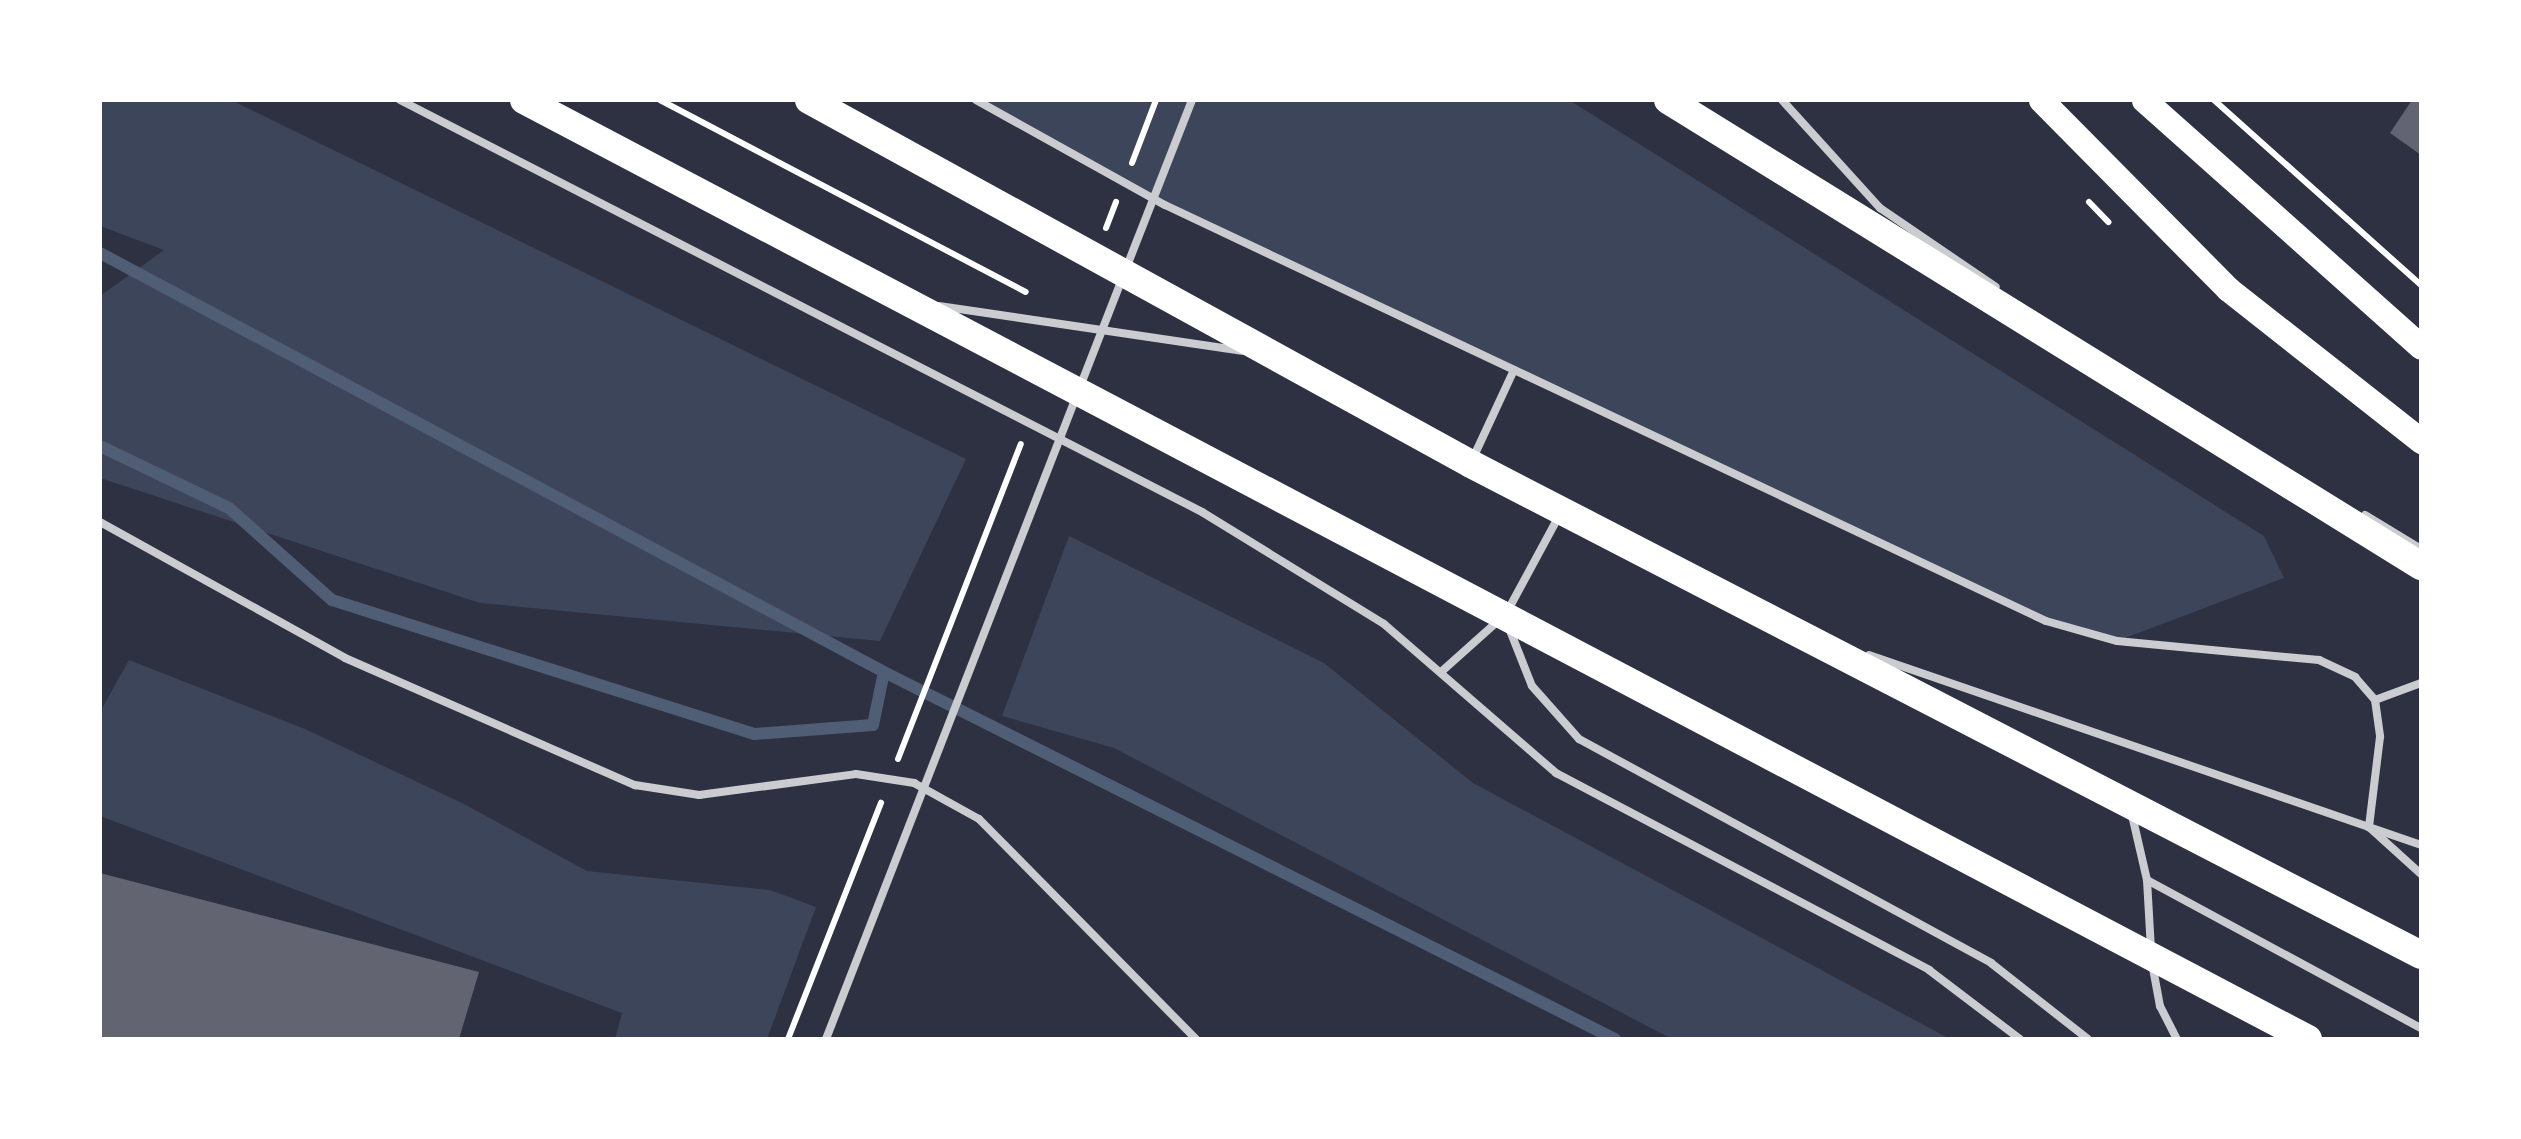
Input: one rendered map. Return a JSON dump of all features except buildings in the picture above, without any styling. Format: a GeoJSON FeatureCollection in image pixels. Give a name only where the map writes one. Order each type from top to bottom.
{"type":"FeatureCollection","features":[{"type":"Feature","properties":{"kind":"highway"},"geometry":{"type":"LineString","coordinates":[[524,100],[895,300],[2308,1039]]}},
{"type":"Feature","properties":{"kind":"highway"},"geometry":{"type":"LineString","coordinates":[[808,100],[1470,464],[2421,956]]}},
{"type":"Feature","properties":{"kind":"highway"},"geometry":{"type":"LineString","coordinates":[[1668,100],[2421,566]]}},
{"type":"Feature","properties":{"kind":"main road"},"geometry":{"type":"LineString","coordinates":[[2041,100],[2228,290],[2421,440]]}},
{"type":"Feature","properties":{"kind":"main road"},"geometry":{"type":"LineString","coordinates":[[2144,100],[2421,347]]}},
{"type":"Feature","properties":{"kind":"lane"},"geometry":{"type":"LineString","coordinates":[[400,100],[1202,512],[1384,624],[1556,774],[1929,970],[2020,1039]]}},
{"type":"Feature","properties":{"kind":"lane"},"geometry":{"type":"LineString","coordinates":[[976,100],[1166,205],[2046,622],[2116,641],[2319,660],[2355,677],[2375,700],[2380,737],[2369,826]]}},
{"type":"Feature","properties":{"kind":"lane"},"geometry":{"type":"LineString","coordinates":[[826,1039],[1192,100]]}},
{"type":"Feature","properties":{"kind":"lane"},"geometry":{"type":"LineString","coordinates":[[1782,100],[1880,208],[2040,317],[2338,499]]}},
{"type":"Feature","properties":{"kind":"lane"},"geometry":{"type":"LineString","coordinates":[[895,300],[1276,356]]}},
{"type":"Feature","properties":{"kind":"lane"},"geometry":{"type":"LineString","coordinates":[[1470,464],[1514,370]]}},
{"type":"Feature","properties":{"kind":"lane"},"geometry":{"type":"LineString","coordinates":[[2355,509],[2421,550]]}},
{"type":"Feature","properties":{"kind":"lane"},"geometry":{"type":"LineString","coordinates":[[1441,672],[1505,616],[1563,510]]}},
{"type":"Feature","properties":{"kind":"lane"},"geometry":{"type":"LineString","coordinates":[[100,522],[345,658],[635,785],[699,795],[856,774],[914,783],[979,819],[1196,1039]]}},
{"type":"Feature","properties":{"kind":"lane"},"geometry":{"type":"LineString","coordinates":[[1505,616],[1532,686],[1579,739],[1991,962],[2088,1039]]}},
{"type":"Feature","properties":{"kind":"lane"},"geometry":{"type":"LineString","coordinates":[[1779,625],[2421,845]]}},
{"type":"Feature","properties":{"kind":"lane"},"geometry":{"type":"LineString","coordinates":[[2375,700],[2421,682]]}},
{"type":"Feature","properties":{"kind":"lane"},"geometry":{"type":"LineString","coordinates":[[2130,808],[2147,880],[2160,1006],[2177,1039]]}},
{"type":"Feature","properties":{"kind":"lane"},"geometry":{"type":"LineString","coordinates":[[2369,826],[2421,874]]}},
{"type":"Feature","properties":{"kind":"lane"},"geometry":{"type":"LineString","coordinates":[[2147,880],[2421,1028]]}},
{"type":"Feature","properties":{"kind":"path"},"geometry":{"type":"LineString","coordinates":[[660,100],[1023,290]]}},
{"type":"Feature","properties":{"kind":"path"},"geometry":{"type":"LineString","coordinates":[[1128,174],[1156,100]]}},
{"type":"Feature","properties":{"kind":"path"},"geometry":{"type":"LineString","coordinates":[[2214,100],[2421,286]]}},
{"type":"Feature","properties":{"kind":"path"},"geometry":{"type":"LineString","coordinates":[[1099,247],[1120,192]]}},
{"type":"Feature","properties":{"kind":"path"},"geometry":{"type":"LineString","coordinates":[[896,763],[1026,432]]}},
{"type":"Feature","properties":{"kind":"path"},"geometry":{"type":"LineString","coordinates":[[788,1039],[882,800]]}},
{"type":"Feature","properties":{"kind":"shaded area"},"geometry":{"type":"Polygon","coordinates":[[[100,100],[231,100],[966,459],[880,641],[480,603],[100,478],[100,296],[164,250],[100,226],[100,100]]]}},
{"type":"Feature","properties":{"kind":"shaded area"},"geometry":{"type":"Polygon","coordinates":[[[978,100],[1569,100],[2264,536],[2284,578],[2117,641],[2046,621],[1210,225],[978,100]]]}},
{"type":"Feature","properties":{"kind":"shaded area"},"geometry":{"type":"Polygon","coordinates":[[[1069,536],[1324,663],[1473,783],[1950,1039],[1672,1039],[1114,748],[1002,716],[1069,536]]]}},
{"type":"Feature","properties":{"kind":"shaded area"},"geometry":{"type":"Polygon","coordinates":[[[129,660],[305,729],[462,803],[587,871],[770,890],[816,907],[767,1039],[615,1039],[622,1013],[100,816],[100,712],[129,660]]]}},
{"type":"Feature","properties":{"kind":"waterway"},"geometry":{"type":"LineString","coordinates":[[100,253],[884,672],[1615,1039]]}},
{"type":"Feature","properties":{"kind":"waterway"},"geometry":{"type":"LineString","coordinates":[[100,446],[229,508],[332,600],[754,734],[873,725],[884,672]]}}]}
